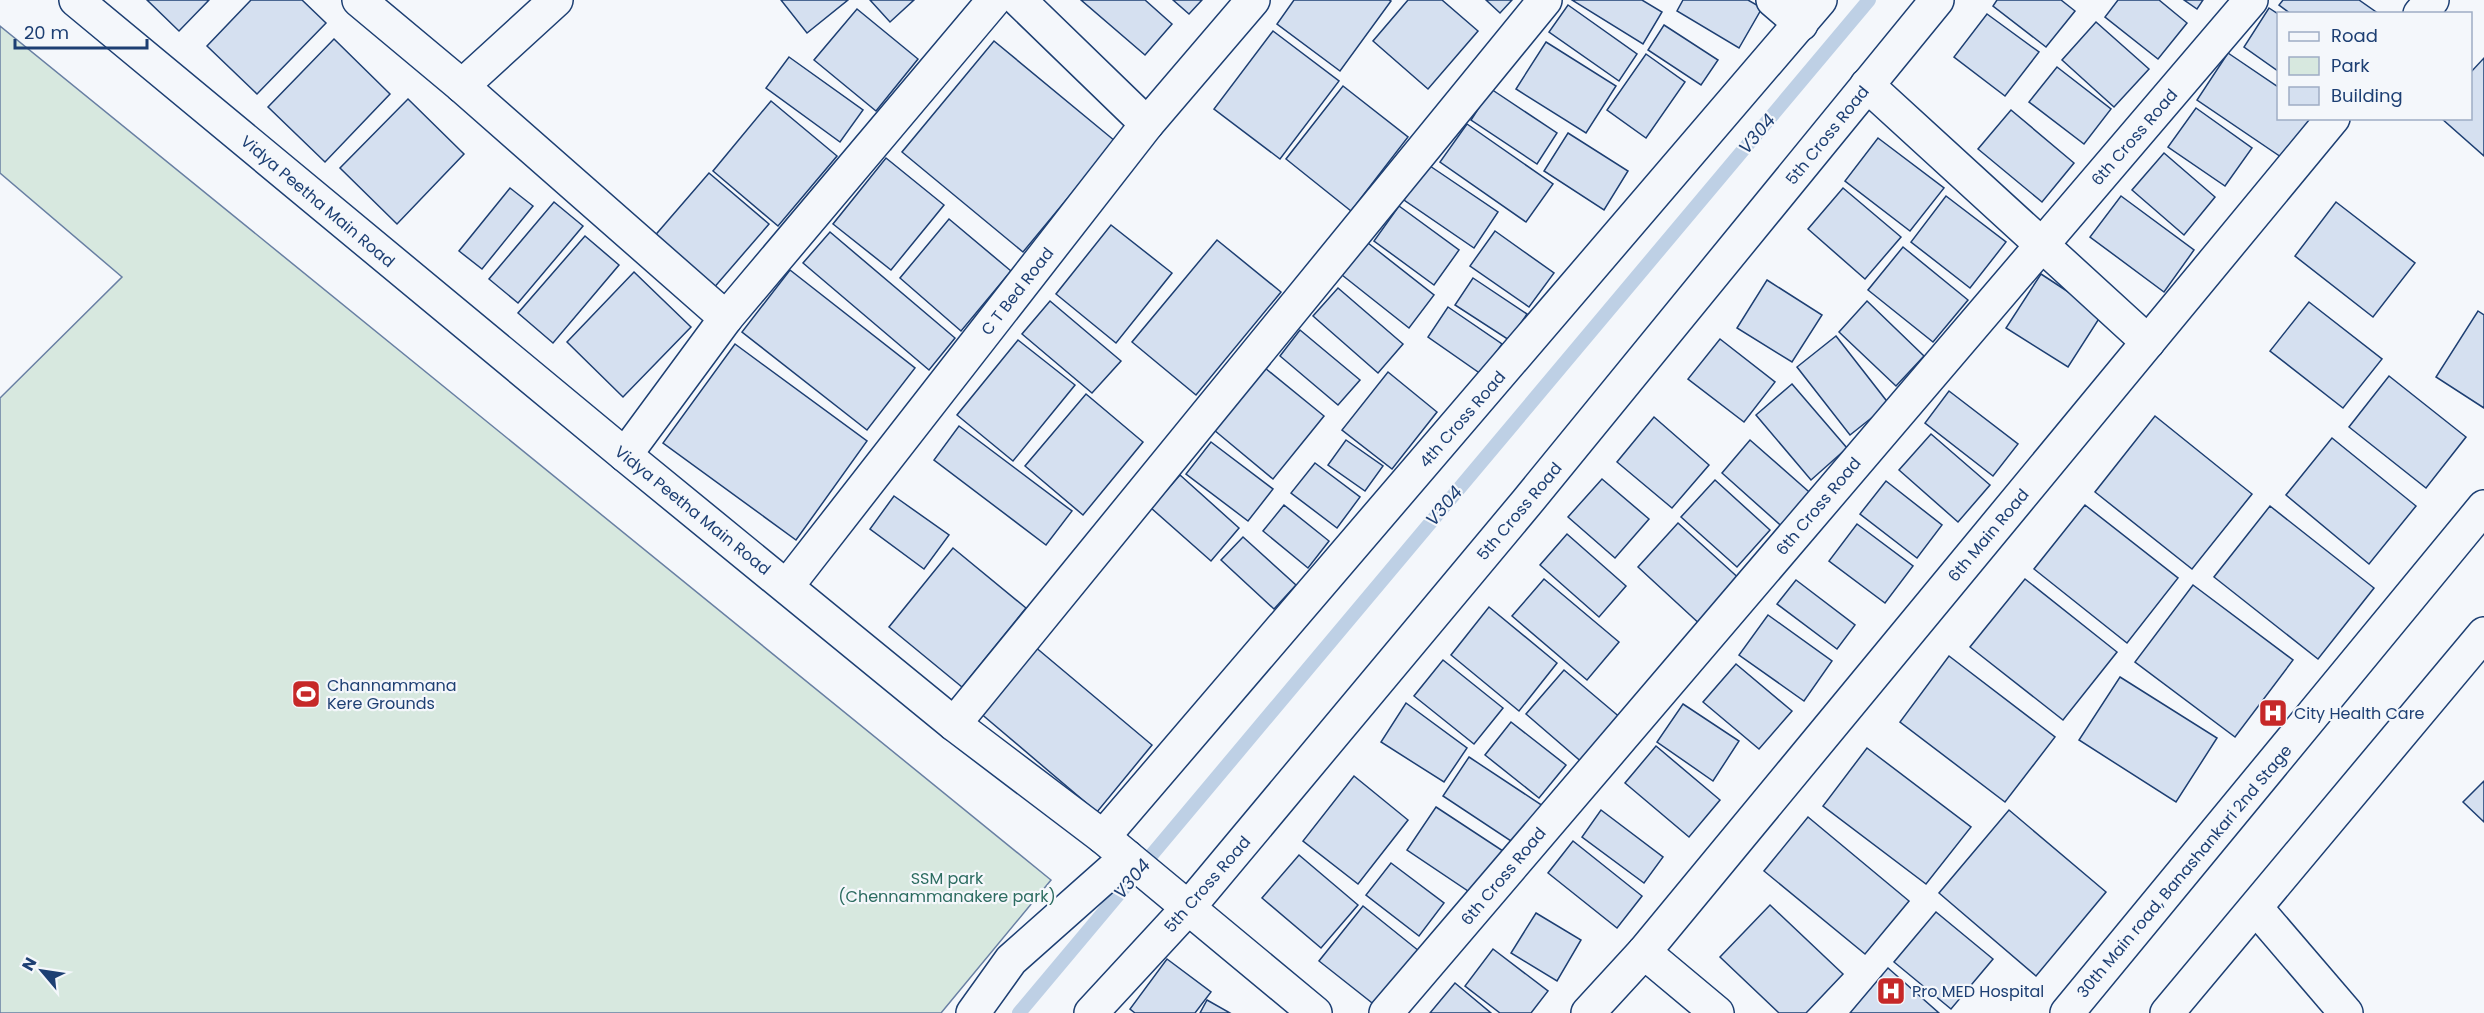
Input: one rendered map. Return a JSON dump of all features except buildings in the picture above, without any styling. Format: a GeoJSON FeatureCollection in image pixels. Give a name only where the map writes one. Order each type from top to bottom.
{"type":"FeatureCollection","features":[{"type":"Feature","properties":{"kind":"street","name":"Vidya Peetha Main Road"},"geometry":{"type":"LineString","coordinates":[[76,0],[954,724],[1120,851],[1300,1008]]}},
{"type":"Feature","properties":{"kind":"street"},"geometry":{"type":"LineString","coordinates":[[359,0],[462,86],[726,318]]}},
{"type":"Feature","properties":{"kind":"street"},"geometry":{"type":"LineString","coordinates":[[462,86],[556,0]]}},
{"type":"Feature","properties":{"kind":"street"},"geometry":{"type":"LineString","coordinates":[[625,455],[726,318],[994,0]]}},
{"type":"Feature","properties":{"kind":"street"},"geometry":{"type":"LineString","coordinates":[[1019,0],[1147,124]]}},
{"type":"Feature","properties":{"kind":"street","name":"C T Bed Road"},"geometry":{"type":"LineString","coordinates":[[787,586],[1147,124],[1253,0]]}},
{"type":"Feature","properties":{"kind":"street"},"geometry":{"type":"LineString","coordinates":[[954,724],[1545,0]]}},
{"type":"Feature","properties":{"kind":"street"},"geometry":{"type":"LineString","coordinates":[[1773,0],[1810,12]]}},
{"type":"Feature","properties":{"kind":"street","name":"5th Cross Road"},"geometry":{"type":"LineString","coordinates":[[1091,1013],[1188,908],[1527,502],[1937,0]]}},
{"type":"Feature","properties":{"kind":"street","name":"6th Cross Road"},"geometry":{"type":"LineString","coordinates":[[1386,1013],[2251,0]]}},
{"type":"Feature","properties":{"kind":"street"},"geometry":{"type":"LineString","coordinates":[[2422,12],[2432,0]]}},
{"type":"Feature","properties":{"kind":"street","name":"4th Cross Road"},"geometry":{"type":"LineString","coordinates":[[973,1013],[1011,960],[1120,851],[1810,12]]}},
{"type":"Feature","properties":{"kind":"street"},"geometry":{"type":"LineString","coordinates":[[1868,85],[2148,342]]}},
{"type":"Feature","properties":{"kind":"street","name":"6th Main Road"},"geometry":{"type":"LineString","coordinates":[[1644,952],[2331,120]]}},
{"type":"Feature","properties":{"kind":"street","name":"30th Main road, Banashankari 2nd Stage"},"geometry":{"type":"LineString","coordinates":[[2067,1013],[2484,507]]}},
{"type":"Feature","properties":{"kind":"street"},"geometry":{"type":"LineString","coordinates":[[2167,1013],[2484,634]]}},
{"type":"Feature","properties":{"kind":"street"},"geometry":{"type":"LineString","coordinates":[[2256,908],[2346,1013]]}},
{"type":"Feature","properties":{"kind":"street"},"geometry":{"type":"LineString","coordinates":[[1588,1013],[1644,952],[1717,1013]]}},
{"type":"Feature","properties":{"kind":"green space","name":"Channammana Kere Grounds"},"geometry":{"type":"Polygon","coordinates":[[[0,26],[1051,880],[941,1013],[0,1013],[0,398],[122,277],[0,173],[0,26]]]}},
{"type":"Feature","properties":{"kind":"waterway","name":"V304"},"geometry":{"type":"LineString","coordinates":[[1019,1013],[1869,0]]}},
{"type":"Feature","properties":{"kind":"place","name":"Channammana Kere Grounds"},"geometry":{"type":"Point","coordinates":[306,694]}},
{"type":"Feature","properties":{"kind":"place","name":"City Health Care"},"geometry":{"type":"Point","coordinates":[2273,713]}},
{"type":"Feature","properties":{"kind":"place","name":"Pro MED Hospital"},"geometry":{"type":"Point","coordinates":[1891,991]}},
{"type":"Feature","properties":{"kind":"park label","name":"SSM park (Chennammanakere park)"},"geometry":{"type":"Point","coordinates":[947,887]}}]}
